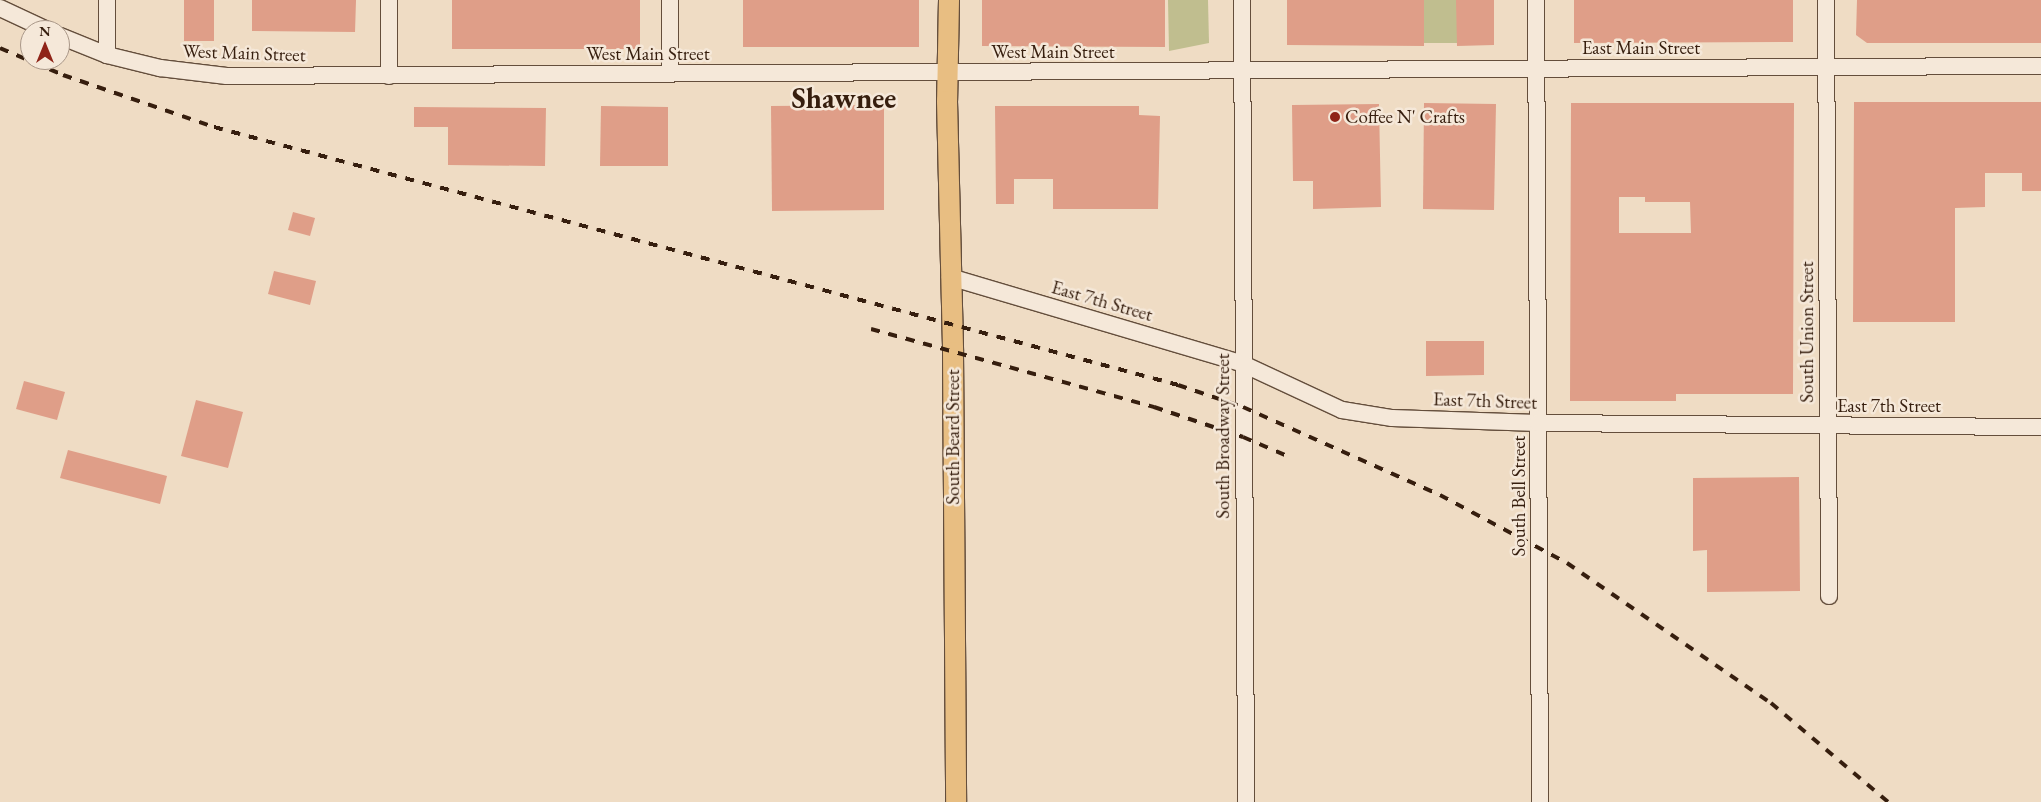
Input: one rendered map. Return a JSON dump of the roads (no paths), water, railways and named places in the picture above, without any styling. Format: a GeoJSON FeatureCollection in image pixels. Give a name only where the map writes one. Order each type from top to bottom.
{"type":"FeatureCollection","features":[{"type":"Feature","properties":{"kind":"main road","name":"South Beard Street"},"geometry":{"type":"LineString","coordinates":[[949,0],[947,72],[956,802]]}},
{"type":"Feature","properties":{"kind":"street"},"geometry":{"type":"LineString","coordinates":[[106,0],[106,54]]}},
{"type":"Feature","properties":{"kind":"street"},"geometry":{"type":"LineString","coordinates":[[389,0],[389,76]]}},
{"type":"Feature","properties":{"kind":"street"},"geometry":{"type":"LineString","coordinates":[[670,0],[670,74]]}},
{"type":"Feature","properties":{"kind":"street","name":"South Broadway Street"},"geometry":{"type":"LineString","coordinates":[[1242,0],[1246,802]]}},
{"type":"Feature","properties":{"kind":"street","name":"South Bell Street"},"geometry":{"type":"LineString","coordinates":[[1536,0],[1540,802]]}},
{"type":"Feature","properties":{"kind":"street","name":"South Union Street"},"geometry":{"type":"LineString","coordinates":[[1826,0],[1829,596]]}},
{"type":"Feature","properties":{"kind":"street"},"geometry":{"type":"LineString","coordinates":[[0,8],[26,20]]}},
{"type":"Feature","properties":{"kind":"street","name":"West Main Street"},"geometry":{"type":"LineString","coordinates":[[70,40],[106,54],[160,68],[227,76],[1242,71]]}},
{"type":"Feature","properties":{"kind":"street","name":"East Main Street"},"geometry":{"type":"LineString","coordinates":[[1242,71],[2041,66]]}},
{"type":"Feature","properties":{"kind":"street","name":"East 7th Street"},"geometry":{"type":"LineString","coordinates":[[950,277],[1243,364],[1342,410],[1392,418],[1538,423],[2041,427]]}},
{"type":"Feature","properties":{"kind":"railway"},"geometry":{"type":"LineString","coordinates":[[0,48],[63,75],[214,127],[1178,385],[1243,407],[1440,495],[1567,563],[1771,703],[1888,802]]}},
{"type":"Feature","properties":{"kind":"railway"},"geometry":{"type":"LineString","coordinates":[[871,329],[1154,407],[1243,437],[1285,455]]}},
{"type":"Feature","properties":{"kind":"place","name":"Coffee N' Crafts"},"geometry":{"type":"Point","coordinates":[1335,117]}},
{"type":"Feature","properties":{"kind":"district","name":"Shawnee"},"geometry":{"type":"Point","coordinates":[844,99]}}]}
